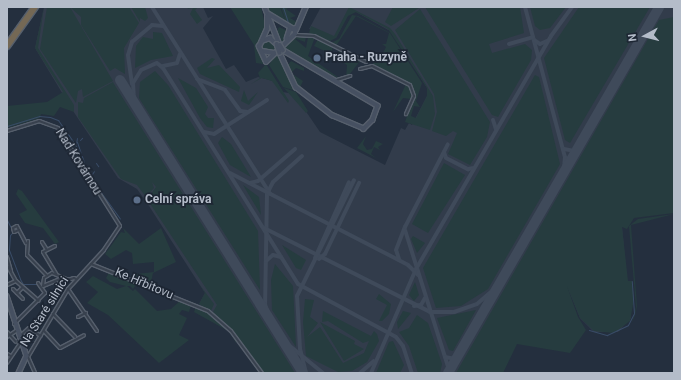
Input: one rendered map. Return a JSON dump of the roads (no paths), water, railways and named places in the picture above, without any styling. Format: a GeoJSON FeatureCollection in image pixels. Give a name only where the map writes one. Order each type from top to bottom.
{"type":"FeatureCollection","features":[{"type":"Feature","properties":{"kind":"highway"},"geometry":{"type":"LineString","coordinates":[[7,42],[34,7]]}},
{"type":"Feature","properties":{"kind":"highway"},"geometry":{"type":"LineString","coordinates":[[7,46],[34,7]]}},
{"type":"Feature","properties":{"kind":"main road"},"geometry":{"type":"LineString","coordinates":[[264,7],[267,29],[259,46],[266,62]]}},
{"type":"Feature","properties":{"kind":"main road"},"geometry":{"type":"LineString","coordinates":[[264,7],[273,18],[295,32]]}},
{"type":"Feature","properties":{"kind":"main road"},"geometry":{"type":"LineString","coordinates":[[264,7],[288,73],[294,84],[315,105],[358,128],[365,129],[373,120],[378,106],[346,86],[326,77],[281,51]]}},
{"type":"Feature","properties":{"kind":"main road"},"geometry":{"type":"LineString","coordinates":[[266,62],[295,32],[297,24],[306,7]]}},
{"type":"Feature","properties":{"kind":"main road"},"geometry":{"type":"LineString","coordinates":[[266,17],[278,42]]}},
{"type":"Feature","properties":{"kind":"main road"},"geometry":{"type":"LineString","coordinates":[[278,42],[278,26],[289,32],[295,32]]}},
{"type":"Feature","properties":{"kind":"main road"},"geometry":{"type":"LineString","coordinates":[[287,39],[289,32]]}},
{"type":"Feature","properties":{"kind":"main road"},"geometry":{"type":"LineString","coordinates":[[266,62],[261,50],[261,43],[266,38],[278,42]]}},
{"type":"Feature","properties":{"kind":"main road"},"geometry":{"type":"LineString","coordinates":[[261,50],[268,55],[275,52]]}},
{"type":"Feature","properties":{"kind":"main road"},"geometry":{"type":"LineString","coordinates":[[7,296],[13,307],[16,331],[28,357]]}},
{"type":"Feature","properties":{"kind":"main road","name":"Na Staré silnici"},"geometry":{"type":"LineString","coordinates":[[19,373],[28,357]]}},
{"type":"Feature","properties":{"kind":"street"},"geometry":{"type":"LineString","coordinates":[[295,32],[315,36],[366,62]]}},
{"type":"Feature","properties":{"kind":"street"},"geometry":{"type":"LineString","coordinates":[[360,69],[371,66],[388,73],[411,86],[414,93],[406,114]]}},
{"type":"Feature","properties":{"kind":"street"},"geometry":{"type":"LineString","coordinates":[[326,77],[340,81],[350,76]]}},
{"type":"Feature","properties":{"kind":"street","name":"Nad Kovárnou"},"geometry":{"type":"LineString","coordinates":[[7,131],[39,121],[56,126],[117,220],[120,227]]}},
{"type":"Feature","properties":{"kind":"street","name":"Na Staré silnici"},"geometry":{"type":"LineString","coordinates":[[28,357],[75,278],[91,264],[120,227]]}},
{"type":"Feature","properties":{"kind":"street"},"geometry":{"type":"LineString","coordinates":[[19,230],[26,243],[27,255],[44,278],[43,286],[45,293]]}},
{"type":"Feature","properties":{"kind":"street"},"geometry":{"type":"LineString","coordinates":[[42,242],[47,250]]}},
{"type":"Feature","properties":{"kind":"street"},"geometry":{"type":"LineString","coordinates":[[55,246],[43,252],[56,274]]}},
{"type":"Feature","properties":{"kind":"street"},"geometry":{"type":"LineString","coordinates":[[7,258],[12,274]]}},
{"type":"Feature","properties":{"kind":"street","name":"Ke Hřbitovu"},"geometry":{"type":"LineString","coordinates":[[91,264],[197,305],[229,328],[262,373]]}},
{"type":"Feature","properties":{"kind":"street"},"geometry":{"type":"LineString","coordinates":[[7,265],[22,288],[39,301]]}},
{"type":"Feature","properties":{"kind":"street"},"geometry":{"type":"LineString","coordinates":[[40,271],[47,276]]}},
{"type":"Feature","properties":{"kind":"street"},"geometry":{"type":"LineString","coordinates":[[44,278],[56,274],[66,279]]}},
{"type":"Feature","properties":{"kind":"street"},"geometry":{"type":"LineString","coordinates":[[38,283],[43,286],[60,279],[75,278]]}},
{"type":"Feature","properties":{"kind":"street"},"geometry":{"type":"LineString","coordinates":[[7,286],[16,280]]}},
{"type":"Feature","properties":{"kind":"street"},"geometry":{"type":"LineString","coordinates":[[14,324],[39,301],[45,293],[48,285]]}},
{"type":"Feature","properties":{"kind":"street"},"geometry":{"type":"LineString","coordinates":[[17,293],[22,288]]}},
{"type":"Feature","properties":{"kind":"street"},"geometry":{"type":"LineString","coordinates":[[13,289],[23,299]]}},
{"type":"Feature","properties":{"kind":"street"},"geometry":{"type":"LineString","coordinates":[[68,289],[97,331]]}},
{"type":"Feature","properties":{"kind":"street"},"geometry":{"type":"LineString","coordinates":[[78,317],[86,313]]}},
{"type":"Feature","properties":{"kind":"street"},"geometry":{"type":"LineString","coordinates":[[53,314],[75,337]]}},
{"type":"Feature","properties":{"kind":"street"},"geometry":{"type":"LineString","coordinates":[[19,337],[29,328],[41,336]]}},
{"type":"Feature","properties":{"kind":"street"},"geometry":{"type":"LineString","coordinates":[[7,337],[16,331]]}},
{"type":"Feature","properties":{"kind":"street"},"geometry":{"type":"LineString","coordinates":[[44,331],[60,348],[75,337],[84,335]]}},
{"type":"Feature","properties":{"kind":"street"},"geometry":{"type":"LineString","coordinates":[[7,332],[12,334],[16,342]]}},
{"type":"Feature","properties":{"kind":"street"},"geometry":{"type":"LineString","coordinates":[[7,363],[21,342]]}},
{"type":"Feature","properties":{"kind":"street"},"geometry":{"type":"LineString","coordinates":[[7,354],[11,356]]}},
{"type":"Feature","properties":{"kind":"street"},"geometry":{"type":"LineString","coordinates":[[28,357],[35,373]]}},
{"type":"Feature","properties":{"kind":"waterway"},"geometry":{"type":"LineString","coordinates":[[283,7],[289,25]]}},
{"type":"Feature","properties":{"kind":"waterway"},"geometry":{"type":"LineString","coordinates":[[7,126],[39,116],[50,117],[58,120],[72,140]]}},
{"type":"Feature","properties":{"kind":"waterway"},"geometry":{"type":"LineString","coordinates":[[76,144],[77,138]]}},
{"type":"Feature","properties":{"kind":"waterway"},"geometry":{"type":"LineString","coordinates":[[73,141],[80,153]]}},
{"type":"Feature","properties":{"kind":"waterway"},"geometry":{"type":"LineString","coordinates":[[77,142],[88,174]]}},
{"type":"Feature","properties":{"kind":"waterway"},"geometry":{"type":"LineString","coordinates":[[90,177],[94,171]]}},
{"type":"Feature","properties":{"kind":"waterway"},"geometry":{"type":"LineString","coordinates":[[97,187],[120,219]]}},
{"type":"Feature","properties":{"kind":"waterway"},"geometry":{"type":"LineString","coordinates":[[7,220],[13,232],[10,235],[9,250],[20,279],[23,284],[38,284]]}},
{"type":"Feature","properties":{"kind":"waterway"},"geometry":{"type":"LineString","coordinates":[[589,330],[607,335],[628,325],[634,313],[632,281]]}},
{"type":"Feature","properties":{"kind":"place","name":"Praha - Ruzyně"},"geometry":{"type":"Point","coordinates":[317,58]}},
{"type":"Feature","properties":{"kind":"place","name":"Celní správa"},"geometry":{"type":"Point","coordinates":[137,200]}}]}
